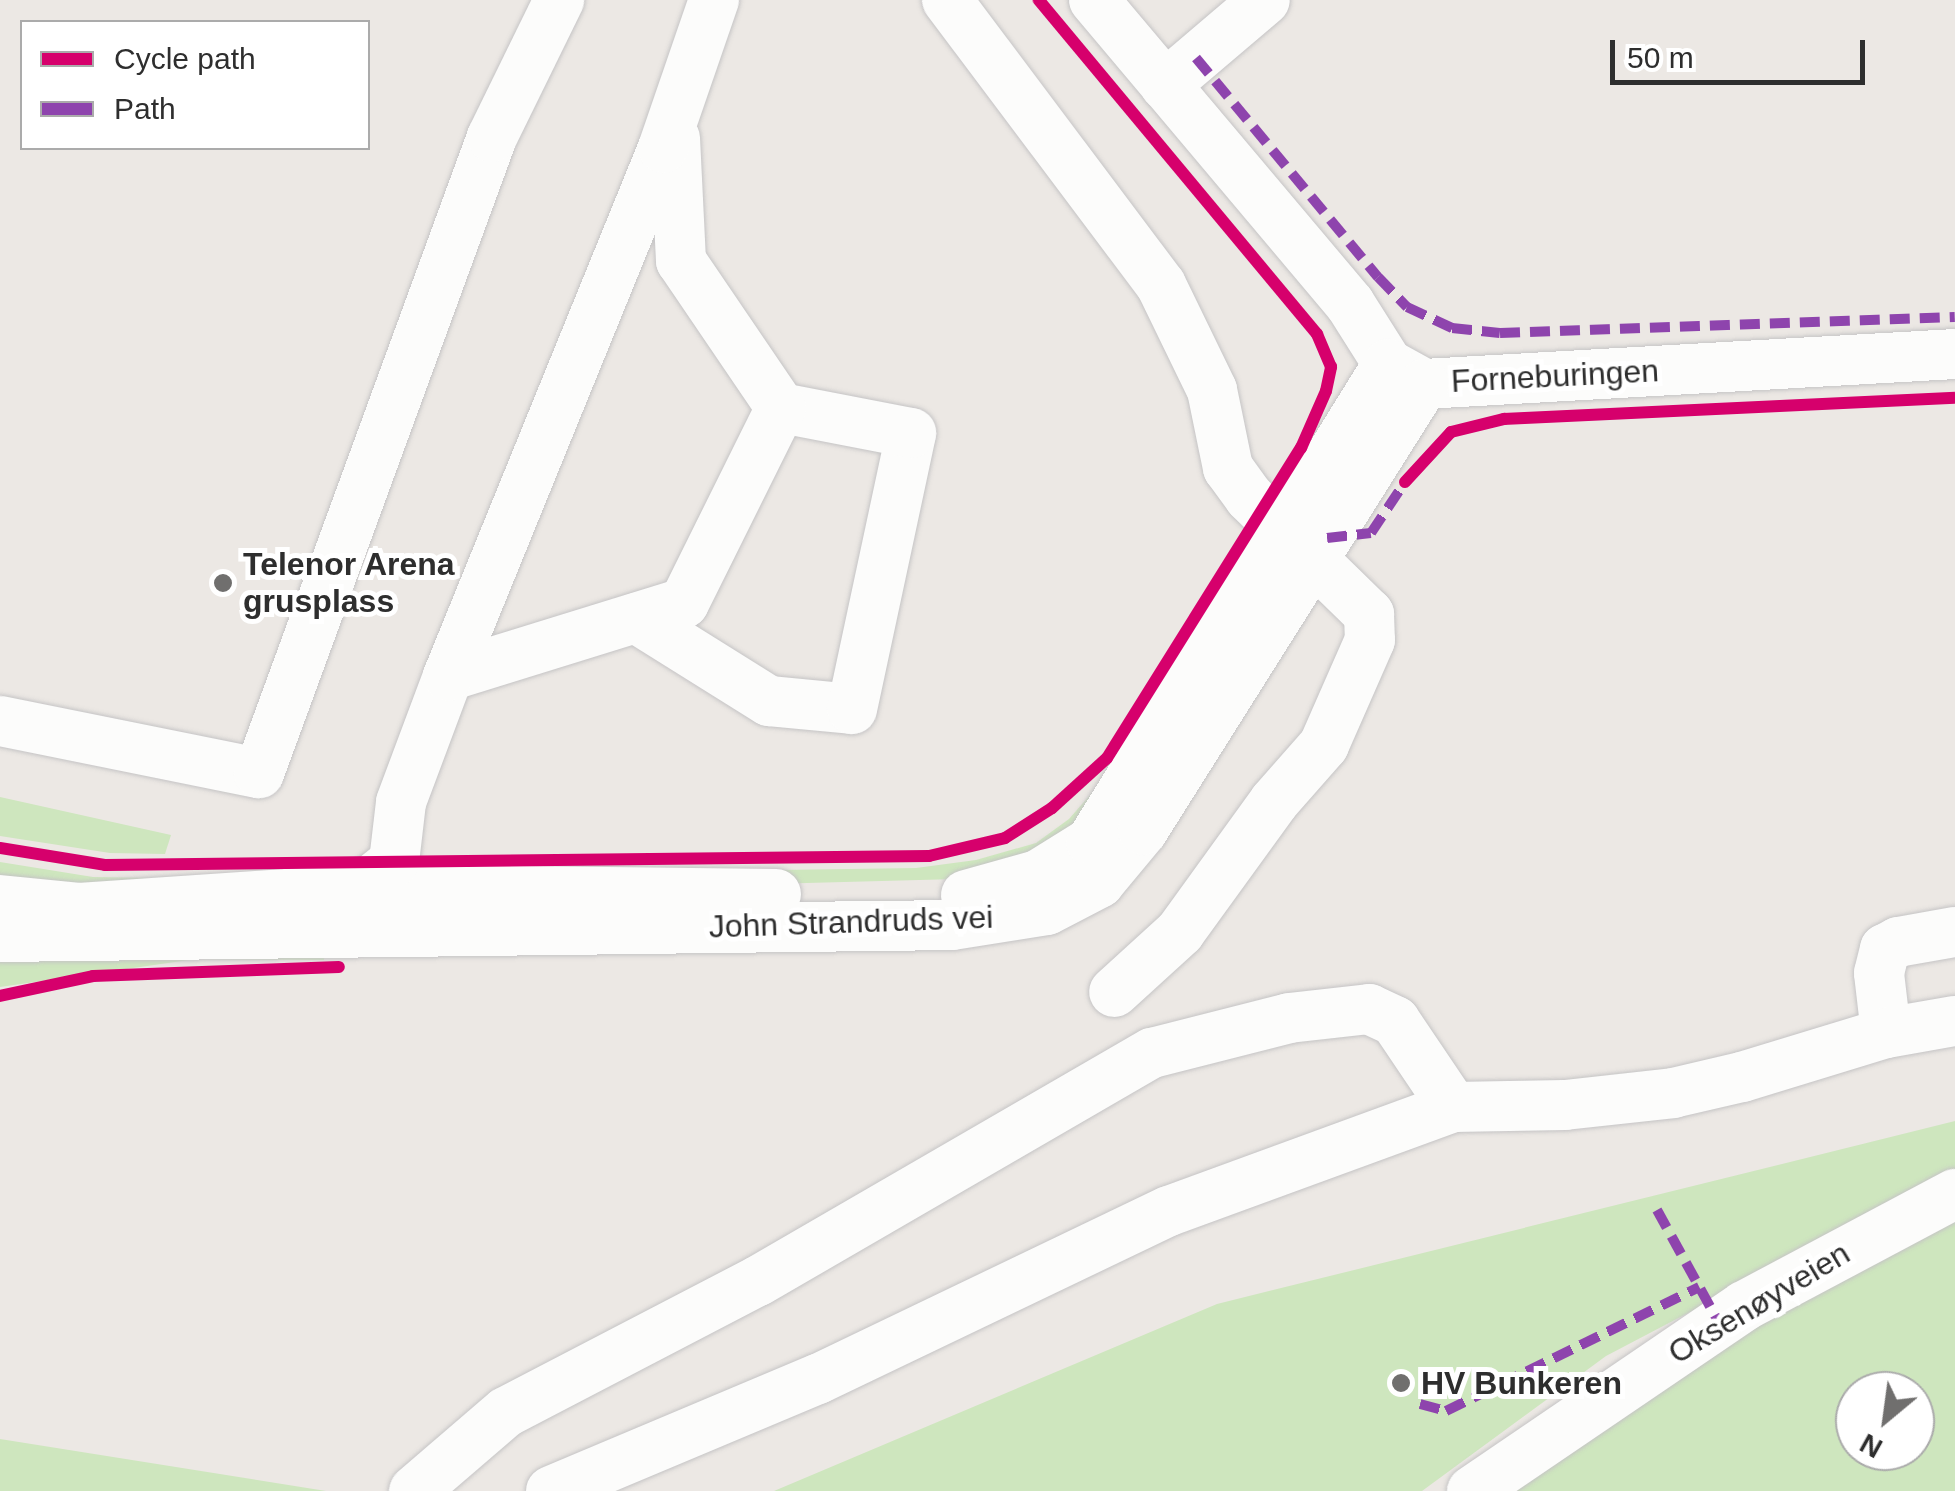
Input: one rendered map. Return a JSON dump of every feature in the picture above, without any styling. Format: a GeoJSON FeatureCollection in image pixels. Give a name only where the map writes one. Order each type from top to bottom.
{"type":"FeatureCollection","features":[{"type":"Feature","properties":{"kind":"street"},"geometry":{"type":"LineString","coordinates":[[0,721],[259,773],[492,137],[558,0]]}},
{"type":"Feature","properties":{"kind":"street"},"geometry":{"type":"LineString","coordinates":[[392,934],[360,890],[394,862],[401,802],[674,117],[714,0]]}},
{"type":"Feature","properties":{"kind":"street"},"geometry":{"type":"LineString","coordinates":[[946,0],[1161,285],[1212,390],[1228,468],[1249,497],[1369,614],[1370,640],[1324,745],[1274,802],[1180,932],[1114,992]]}},
{"type":"Feature","properties":{"kind":"street"},"geometry":{"type":"LineString","coordinates":[[1094,0],[1406,374]]}},
{"type":"Feature","properties":{"kind":"street"},"geometry":{"type":"LineString","coordinates":[[1164,85],[1265,0]]}},
{"type":"Feature","properties":{"kind":"street"},"geometry":{"type":"LineString","coordinates":[[636,618],[769,701],[852,709],[911,433],[781,408],[681,260],[674,117]]}},
{"type":"Feature","properties":{"kind":"street","name":"Forneburingen"},"geometry":{"type":"LineString","coordinates":[[1406,374],[1955,354]]}},
{"type":"Feature","properties":{"kind":"street","name":"John Strandruds vei"},"geometry":{"type":"LineString","coordinates":[[0,937],[952,924],[1048,910],[1099,883],[1143,830],[1301,544],[1406,374]]}},
{"type":"Feature","properties":{"kind":"street"},"geometry":{"type":"LineString","coordinates":[[448,676],[684,603],[781,408]]}},
{"type":"Feature","properties":{"kind":"street","name":"John Strandruds vei"},"geometry":{"type":"LineString","coordinates":[[0,900],[79,908],[360,890],[962,896],[1038,875],[1091,842],[1301,544]]}},
{"type":"Feature","properties":{"kind":"street"},"geometry":{"type":"LineString","coordinates":[[1886,1033],[1879,973],[1885,949],[1898,942],[1955,932]]}},
{"type":"Feature","properties":{"kind":"street"},"geometry":{"type":"LineString","coordinates":[[414,1491],[506,1412],[758,1281],[1152,1053],[1290,1018],[1369,1009],[1395,1021],[1453,1107]]}},
{"type":"Feature","properties":{"kind":"street"},"geometry":{"type":"LineString","coordinates":[[551,1491],[818,1378],[1169,1211],[1453,1107],[1565,1105],[1673,1093],[1742,1077],[1886,1033],[1955,1021]]}},
{"type":"Feature","properties":{"kind":"street","name":"Oksenøyveien"},"geometry":{"type":"LineString","coordinates":[[1472,1491],[1744,1306],[1955,1194]]}},
{"type":"Feature","properties":{"kind":"green space"},"geometry":{"type":"Polygon","coordinates":[[[1118,763],[1129,771],[1036,859],[957,879],[769,884],[505,874],[916,868],[976,860],[1036,843],[1069,819],[1118,763]]]}},
{"type":"Feature","properties":{"kind":"green space"},"geometry":{"type":"Polygon","coordinates":[[[0,797],[171,835],[165,854],[110,853],[0,836],[0,797]]]}},
{"type":"Feature","properties":{"kind":"green space"},"geometry":{"type":"Polygon","coordinates":[[[0,862],[93,877],[154,878],[154,888],[0,883],[0,862]]]}},
{"type":"Feature","properties":{"kind":"green space"},"geometry":{"type":"Polygon","coordinates":[[[326,943],[324,960],[196,959],[0,987],[0,950],[326,943]]]}},
{"type":"Feature","properties":{"kind":"green space"},"geometry":{"type":"Polygon","coordinates":[[[1955,1121],[1955,1173],[1606,1356],[1422,1491],[774,1491],[1217,1304],[1955,1121]]]}},
{"type":"Feature","properties":{"kind":"green space"},"geometry":{"type":"Polygon","coordinates":[[[1955,1187],[1955,1491],[1504,1491],[1955,1187]]]}},
{"type":"Feature","properties":{"kind":"green space"},"geometry":{"type":"Polygon","coordinates":[[[0,1439],[326,1491],[0,1491],[0,1439]]]}},
{"type":"Feature","properties":{"kind":"marked path"},"geometry":{"type":"LineString","coordinates":[[1196,58],[1378,277],[1407,307],[1452,328],[1500,333],[1955,317]]}},
{"type":"Feature","properties":{"kind":"marked path"},"geometry":{"type":"LineString","coordinates":[[1327,538],[1371,533],[1405,482]]}},
{"type":"Feature","properties":{"kind":"marked path"},"geometry":{"type":"LineString","coordinates":[[1657,1210],[1719,1323]]}},
{"type":"Feature","properties":{"kind":"marked path"},"geometry":{"type":"LineString","coordinates":[[1420,1404],[1446,1411],[1699,1287]]}},
{"type":"Feature","properties":{"kind":"cycle path"},"geometry":{"type":"LineString","coordinates":[[0,848],[105,865],[929,856],[1005,838],[1052,808],[1107,758],[1301,448],[1326,391],[1331,367],[1317,334],[1039,0]]}},
{"type":"Feature","properties":{"kind":"cycle path"},"geometry":{"type":"LineString","coordinates":[[1405,482],[1451,432],[1504,419],[1955,398]]}},
{"type":"Feature","properties":{"kind":"cycle path"},"geometry":{"type":"LineString","coordinates":[[0,996],[93,976],[339,967]]}},
{"type":"Feature","properties":{"kind":"place","name":"Telenor Arena grusplass"},"geometry":{"type":"Point","coordinates":[223,583]}},
{"type":"Feature","properties":{"kind":"place","name":"HV Bunkeren"},"geometry":{"type":"Point","coordinates":[1401,1383]}}]}
